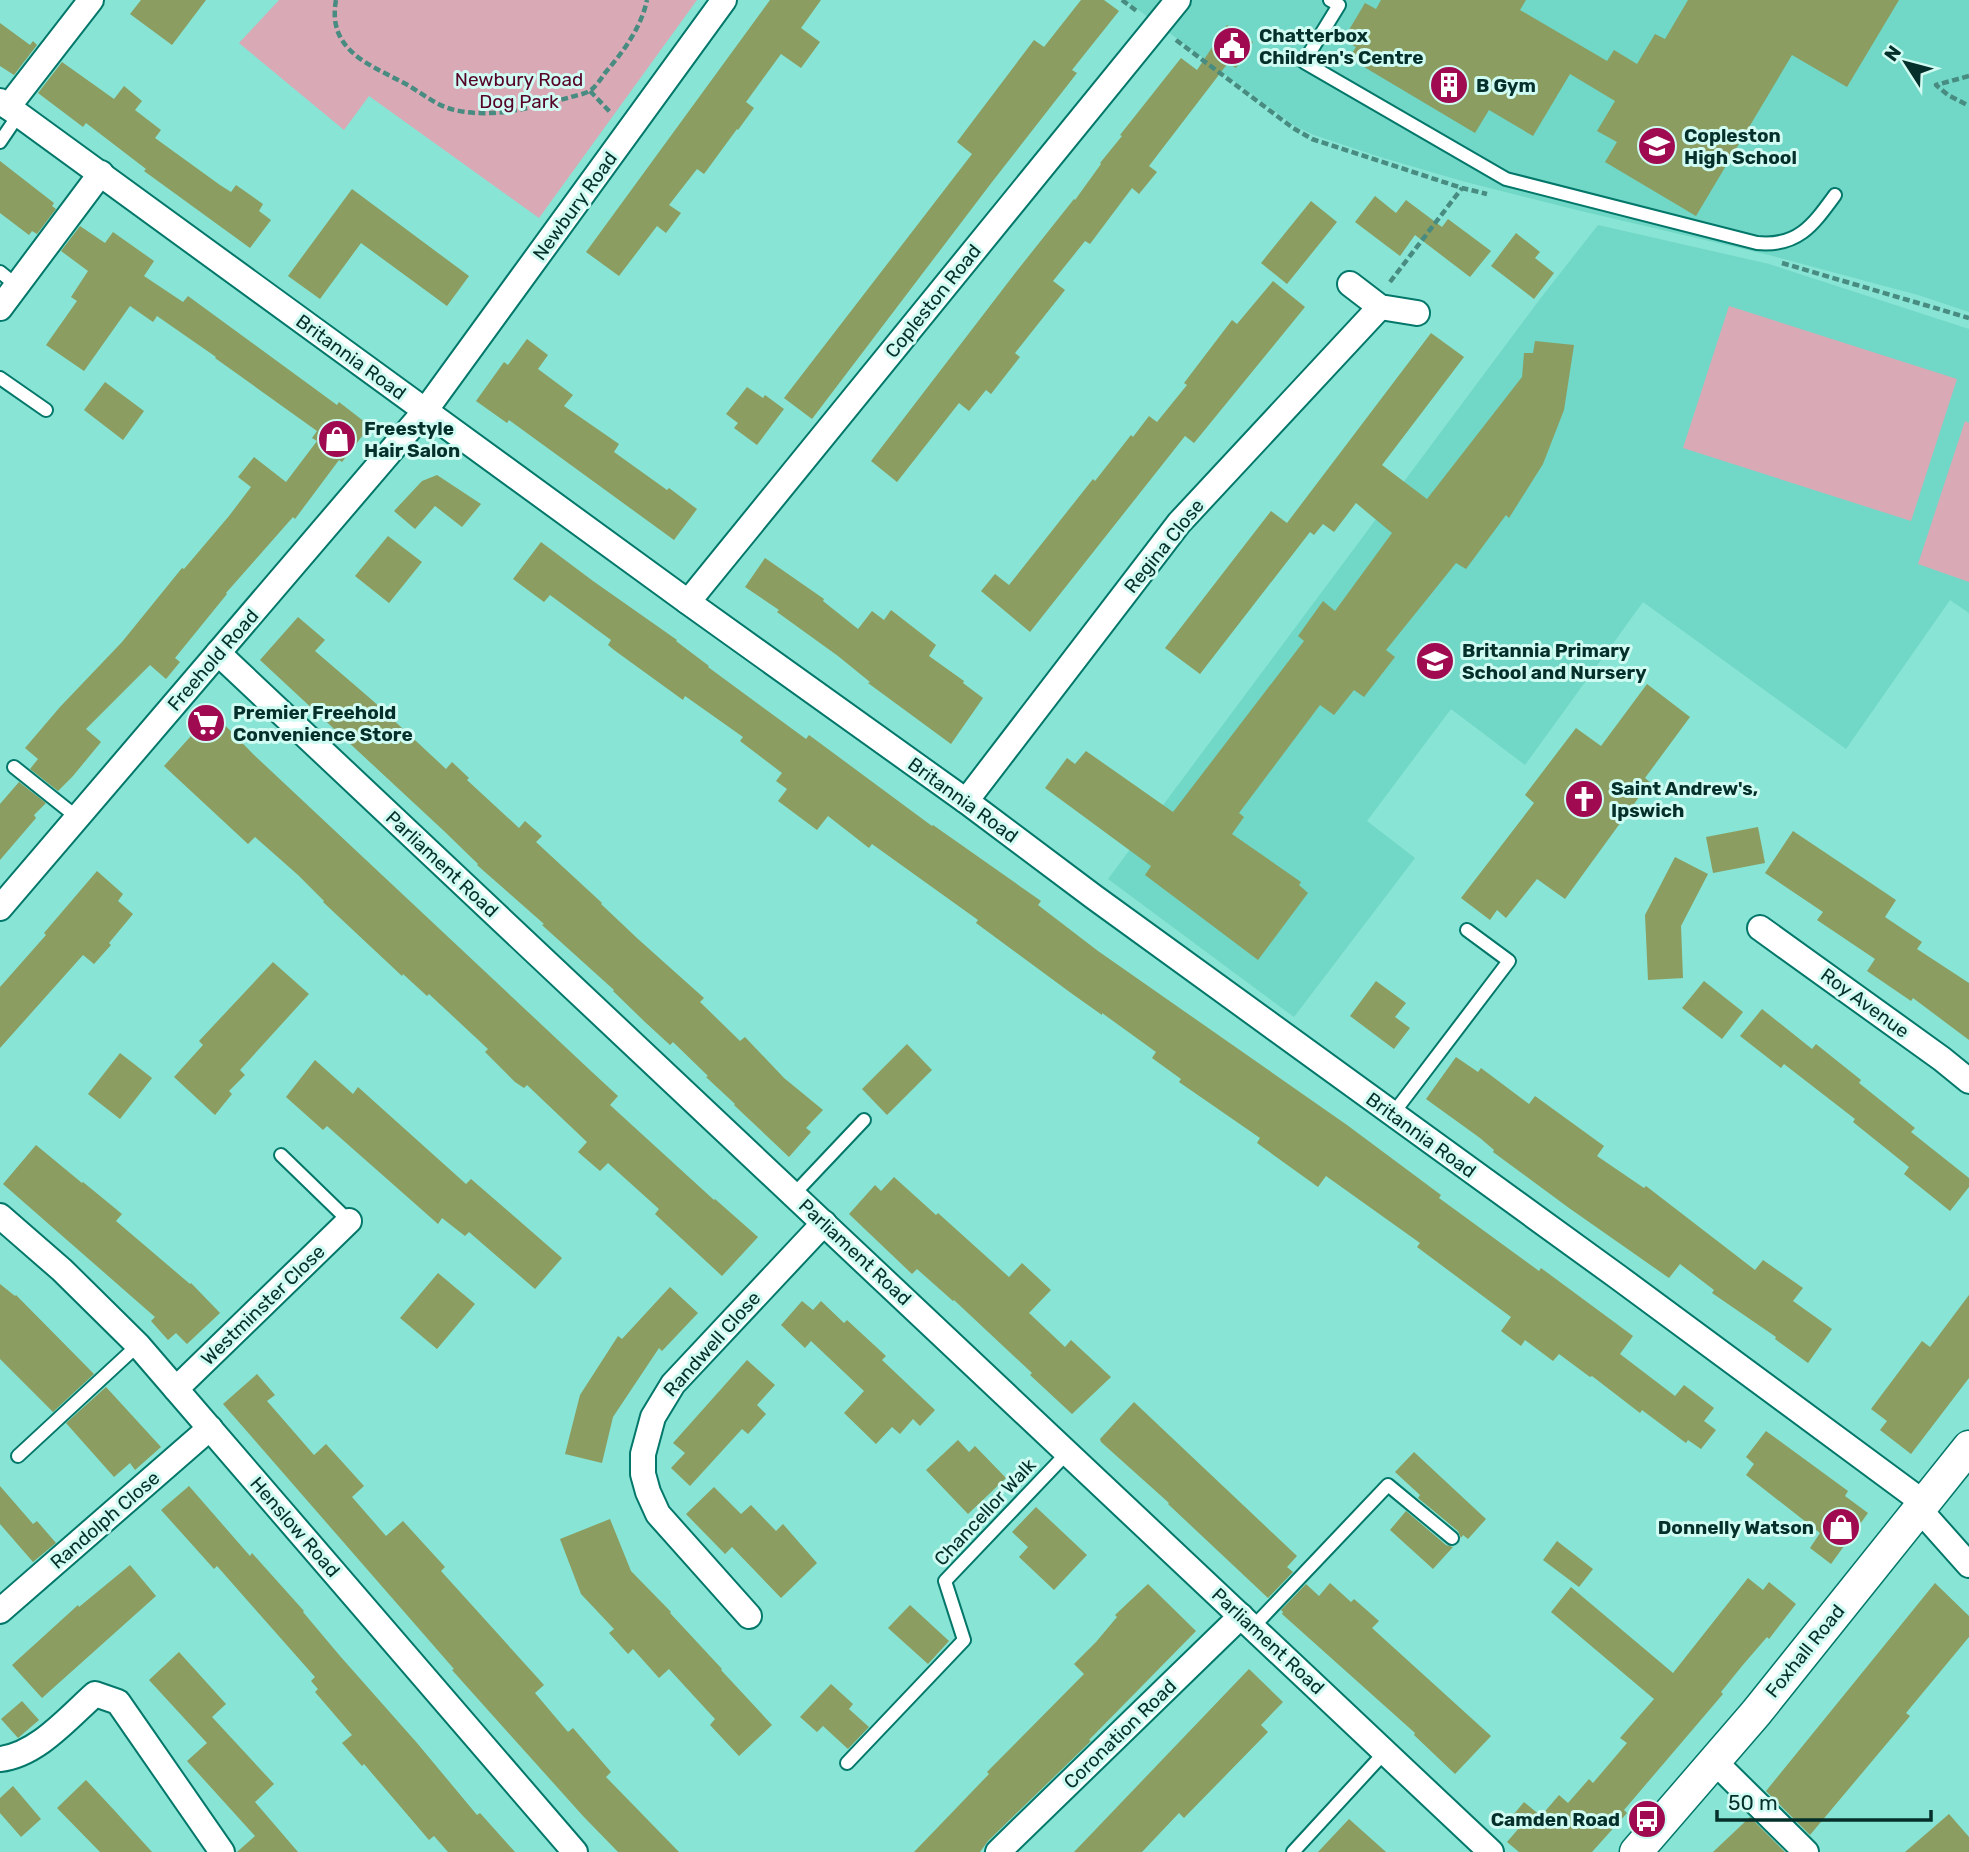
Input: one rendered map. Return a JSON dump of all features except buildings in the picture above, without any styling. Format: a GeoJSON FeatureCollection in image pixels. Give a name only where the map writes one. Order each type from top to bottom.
{"type":"FeatureCollection","features":[{"type":"Feature","properties":{"kind":"street"},"geometry":{"type":"LineString","coordinates":[[9,107],[91,0]]}},
{"type":"Feature","properties":{"kind":"street","name":"Newbury Road"},"geometry":{"type":"LineString","coordinates":[[425,411],[724,0]]}},
{"type":"Feature","properties":{"kind":"street","name":"Copleston Road"},"geometry":{"type":"LineString","coordinates":[[688,602],[1178,0]]}},
{"type":"Feature","properties":{"kind":"street","name":"Britannia Road"},"geometry":{"type":"LineString","coordinates":[[9,107],[1618,1277],[1922,1507],[1969,1565]]}},
{"type":"Feature","properties":{"kind":"street"},"geometry":{"type":"LineString","coordinates":[[0,308],[8,279],[101,173]]}},
{"type":"Feature","properties":{"kind":"street"},"geometry":{"type":"LineString","coordinates":[[1350,284],[1380,307],[1417,313]]}},
{"type":"Feature","properties":{"kind":"street","name":"Regina Close"},"geometry":{"type":"LineString","coordinates":[[966,801],[1179,523],[1380,307]]}},
{"type":"Feature","properties":{"kind":"street","name":"Freehold Road"},"geometry":{"type":"LineString","coordinates":[[0,908],[425,411]]}},
{"type":"Feature","properties":{"kind":"street","name":"Parliament Road"},"geometry":{"type":"LineString","coordinates":[[218,653],[1491,1852]]}},
{"type":"Feature","properties":{"kind":"street","name":"Roy Avenue"},"geometry":{"type":"LineString","coordinates":[[1760,928],[1969,1080]]}},
{"type":"Feature","properties":{"kind":"street","name":"Henslow Road"},"geometry":{"type":"LineString","coordinates":[[0,1216],[62,1270],[138,1345],[575,1852]]}},
{"type":"Feature","properties":{"kind":"street","name":"Westminster Close"},"geometry":{"type":"LineString","coordinates":[[176,1389],[349,1221]]}},
{"type":"Feature","properties":{"kind":"street","name":"Randwell Close"},"geometry":{"type":"LineString","coordinates":[[749,1616],[658,1514],[643,1474],[643,1454],[653,1417],[673,1384],[824,1223]]}},
{"type":"Feature","properties":{"kind":"street","name":"Randolph Close"},"geometry":{"type":"LineString","coordinates":[[0,1611],[209,1428]]}},
{"type":"Feature","properties":{"kind":"street","name":"Foxhall Road"},"geometry":{"type":"LineString","coordinates":[[1636,1852],[1715,1762],[1969,1447]]}},
{"type":"Feature","properties":{"kind":"street","name":"Coronation Road"},"geometry":{"type":"LineString","coordinates":[[998,1852],[1247,1622]]}},
{"type":"Feature","properties":{"kind":"street"},"geometry":{"type":"LineString","coordinates":[[0,1759],[21,1755],[38,1744],[95,1694],[118,1702],[222,1852]]}},
{"type":"Feature","properties":{"kind":"street"},"geometry":{"type":"LineString","coordinates":[[1715,1762],[1806,1852]]}},
{"type":"Feature","properties":{"kind":"lane"},"geometry":{"type":"LineString","coordinates":[[1330,0],[1339,5],[1304,62],[1506,179],[1757,243],[1771,244],[1798,237],[1814,224],[1835,195]]}},
{"type":"Feature","properties":{"kind":"lane"},"geometry":{"type":"LineString","coordinates":[[0,142],[9,107]]}},
{"type":"Feature","properties":{"kind":"lane"},"geometry":{"type":"LineString","coordinates":[[0,378],[46,410]]}},
{"type":"Feature","properties":{"kind":"lane"},"geometry":{"type":"LineString","coordinates":[[14,767],[78,818]]}},
{"type":"Feature","properties":{"kind":"lane"},"geometry":{"type":"LineString","coordinates":[[1392,1115],[1509,961],[1467,930]]}},
{"type":"Feature","properties":{"kind":"lane"},"geometry":{"type":"LineString","coordinates":[[794,1194],[864,1120]]}},
{"type":"Feature","properties":{"kind":"lane"},"geometry":{"type":"LineString","coordinates":[[281,1154],[349,1221]]}},
{"type":"Feature","properties":{"kind":"lane"},"geometry":{"type":"LineString","coordinates":[[18,1456],[138,1345]]}},
{"type":"Feature","properties":{"kind":"lane","name":"Chancellor Walk"},"geometry":{"type":"LineString","coordinates":[[847,1763],[964,1640],[945,1581],[1068,1452]]}},
{"type":"Feature","properties":{"kind":"lane"},"geometry":{"type":"LineString","coordinates":[[1247,1622],[1388,1485],[1452,1538]]}},
{"type":"Feature","properties":{"kind":"lane"},"geometry":{"type":"LineString","coordinates":[[1293,1852],[1385,1752]]}},
{"type":"Feature","properties":{"kind":"path"},"geometry":{"type":"LineString","coordinates":[[336,0],[335,22],[338,33],[350,51],[377,71],[438,104],[456,110],[495,112],[532,107],[590,91],[628,43],[645,10],[647,0]]}},
{"type":"Feature","properties":{"kind":"path"},"geometry":{"type":"LineString","coordinates":[[1969,76],[1936,85],[1969,106]]}},
{"type":"Feature","properties":{"kind":"path"},"geometry":{"type":"LineString","coordinates":[[1380,307],[1389,283],[1462,188]]}},
{"type":"Feature","properties":{"kind":"shaded area","name":"Copleston High School"},"geometry":{"type":"Polygon","coordinates":[[[1125,0],[1969,0],[1969,312],[1918,295],[1769,255],[1462,181],[1314,135],[1295,126],[1125,0]]]}},
{"type":"Feature","properties":{"kind":"shaded area","name":"Britannia Primary School and Nursery"},"geometry":{"type":"Polygon","coordinates":[[[1598,225],[1769,264],[1969,329],[1969,613],[1950,600],[1846,749],[1643,602],[1525,765],[1451,709],[1367,821],[1415,858],[1294,1017],[1108,879],[1598,225]]]}},
{"type":"Feature","properties":{"kind":"green space","name":"Newbury Road Dog Park"},"geometry":{"type":"Polygon","coordinates":[[[279,0],[697,0],[539,218],[369,96],[344,130],[239,43],[279,0]]]}},
{"type":"Feature","properties":{"kind":"green space"},"geometry":{"type":"Polygon","coordinates":[[[1729,306],[1957,379],[1911,521],[1683,448],[1729,306]]]}},
{"type":"Feature","properties":{"kind":"green space"},"geometry":{"type":"Polygon","coordinates":[[[1965,421],[1969,423],[1969,582],[1918,564],[1965,421]]]}},
{"type":"Feature","properties":{"kind":"place","name":"Chatterbox Children's Centre"},"geometry":{"type":"Point","coordinates":[1232,46]}},
{"type":"Feature","properties":{"kind":"place","name":"B Gym"},"geometry":{"type":"Point","coordinates":[1449,85]}},
{"type":"Feature","properties":{"kind":"place","name":"Copleston High School"},"geometry":{"type":"Point","coordinates":[1657,146]}},
{"type":"Feature","properties":{"kind":"place","name":"Freestyle Hair Salon"},"geometry":{"type":"Point","coordinates":[337,439]}},
{"type":"Feature","properties":{"kind":"place","name":"Britannia Primary School and Nursery"},"geometry":{"type":"Point","coordinates":[1435,661]}},
{"type":"Feature","properties":{"kind":"place","name":"Premier Freehold Convenience Store"},"geometry":{"type":"Point","coordinates":[206,723]}},
{"type":"Feature","properties":{"kind":"place","name":"Saint Andrew's, Ipswich"},"geometry":{"type":"Point","coordinates":[1584,799]}},
{"type":"Feature","properties":{"kind":"place","name":"Donnelly Watson"},"geometry":{"type":"Point","coordinates":[1841,1527]}},
{"type":"Feature","properties":{"kind":"place","name":"Camden Road"},"geometry":{"type":"Point","coordinates":[1647,1819]}}]}
